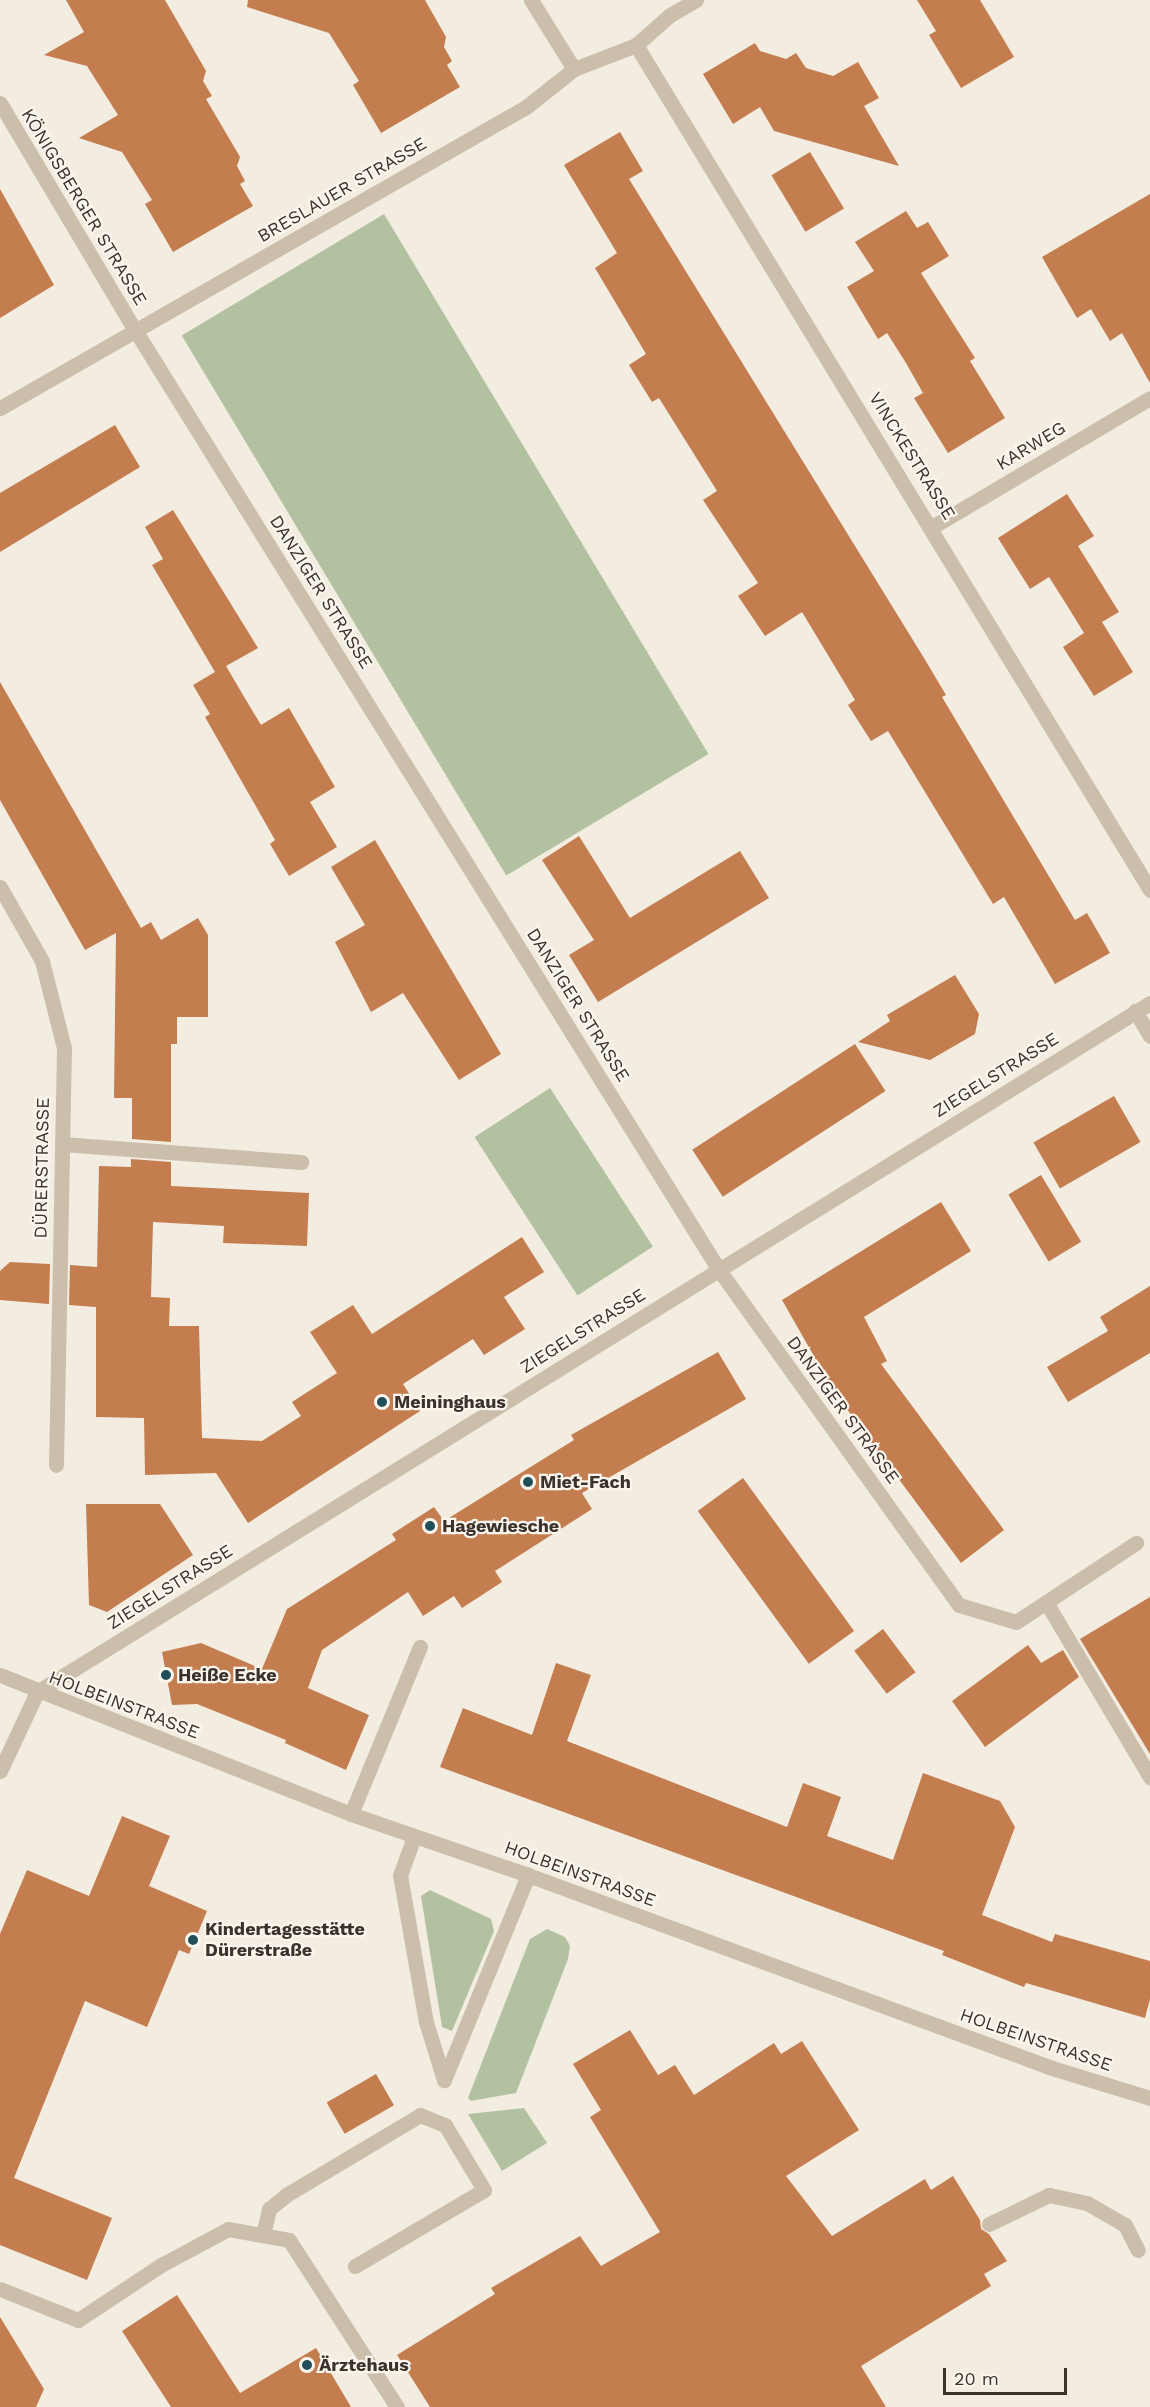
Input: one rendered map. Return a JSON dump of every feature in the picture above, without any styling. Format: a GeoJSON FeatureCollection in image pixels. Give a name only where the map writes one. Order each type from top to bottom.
{"type":"FeatureCollection","features":[{"type":"Feature","properties":{"kind":"street"},"geometry":{"type":"LineString","coordinates":[[531,0],[574,69]]}},
{"type":"Feature","properties":{"kind":"street","name":"BRESLAUER STRASSE"},"geometry":{"type":"LineString","coordinates":[[0,408],[526,107],[574,69],[636,45],[670,15],[696,0]]}},
{"type":"Feature","properties":{"kind":"street","name":"VINCKESTRASSE"},"geometry":{"type":"LineString","coordinates":[[636,45],[932,527],[1150,890]]}},
{"type":"Feature","properties":{"kind":"street","name":"KÖNIGSBERGER STRASSE"},"geometry":{"type":"LineString","coordinates":[[0,103],[135,330]]}},
{"type":"Feature","properties":{"kind":"street","name":"DANZIGER STRASSE"},"geometry":{"type":"LineString","coordinates":[[135,330],[719,1270],[959,1605],[1016,1622],[1136,1543]]}},
{"type":"Feature","properties":{"kind":"street","name":"KARWEG"},"geometry":{"type":"LineString","coordinates":[[932,527],[1150,398]]}},
{"type":"Feature","properties":{"kind":"street","name":"DÜRERSTRASSE"},"geometry":{"type":"LineString","coordinates":[[0,887],[42,961],[64,1048],[56,1465]]}},
{"type":"Feature","properties":{"kind":"street","name":"ZIEGELSTRASSE"},"geometry":{"type":"LineString","coordinates":[[37,1692],[1150,1003]]}},
{"type":"Feature","properties":{"kind":"street"},"geometry":{"type":"LineString","coordinates":[[1135,1011],[1150,1036]]}},
{"type":"Feature","properties":{"kind":"street"},"geometry":{"type":"LineString","coordinates":[[62,1144],[301,1161]]}},
{"type":"Feature","properties":{"kind":"street"},"geometry":{"type":"LineString","coordinates":[[1046,1602],[1150,1777]]}},
{"type":"Feature","properties":{"kind":"street"},"geometry":{"type":"LineString","coordinates":[[351,1814],[420,1647]]}},
{"type":"Feature","properties":{"kind":"street","name":"HOLBEINSTRASSE"},"geometry":{"type":"LineString","coordinates":[[0,1676],[351,1814],[528,1875],[1052,2068],[1150,2098]]}},
{"type":"Feature","properties":{"kind":"street"},"geometry":{"type":"LineString","coordinates":[[0,1771],[37,1692]]}},
{"type":"Feature","properties":{"kind":"street"},"geometry":{"type":"LineString","coordinates":[[414,1837],[400,1875],[426,2022],[444,2080],[528,1875]]}},
{"type":"Feature","properties":{"kind":"street"},"geometry":{"type":"LineString","coordinates":[[262,2235],[269,2210],[286,2195],[420,2115],[445,2125],[484,2190],[356,2266]]}},
{"type":"Feature","properties":{"kind":"street"},"geometry":{"type":"LineString","coordinates":[[989,2224],[1049,2195],[1087,2203],[1125,2225],[1138,2250]]}},
{"type":"Feature","properties":{"kind":"street"},"geometry":{"type":"LineString","coordinates":[[0,2289],[78,2320],[161,2265],[228,2229],[289,2240],[397,2407]]}},
{"type":"Feature","properties":{"kind":"green space"},"geometry":{"type":"Polygon","coordinates":[[[384,214],[708,754],[506,876],[182,336],[384,214]]]}},
{"type":"Feature","properties":{"kind":"green space"},"geometry":{"type":"Polygon","coordinates":[[[550,1088],[653,1247],[577,1296],[475,1137],[550,1088]]]}},
{"type":"Feature","properties":{"kind":"green space"},"geometry":{"type":"Polygon","coordinates":[[[430,1890],[491,1919],[494,1931],[452,2031],[442,2027],[421,1896],[430,1890]]]}},
{"type":"Feature","properties":{"kind":"green space"},"geometry":{"type":"Polygon","coordinates":[[[547,1929],[565,1937],[570,1946],[568,1959],[516,2093],[471,2101],[468,2098],[530,1939],[547,1929]]]}},
{"type":"Feature","properties":{"kind":"green space"},"geometry":{"type":"Polygon","coordinates":[[[524,2108],[547,2143],[502,2171],[468,2114],[524,2108]]]}},
{"type":"Feature","properties":{"kind":"building"},"geometry":{"type":"Polygon","coordinates":[[[66,0],[165,0],[206,71],[203,81],[212,96],[206,99],[240,157],[237,166],[245,181],[240,184],[253,206],[173,252],[145,204],[152,200],[122,152],[79,138],[118,115],[87,66],[44,55],[84,32],[66,0]]]}},
{"type":"Feature","properties":{"kind":"building"},"geometry":{"type":"Polygon","coordinates":[[[248,0],[425,0],[446,37],[444,47],[452,61],[447,65],[460,87],[381,133],[353,85],[359,81],[329,33],[247,7],[248,0]]]}},
{"type":"Feature","properties":{"kind":"building"},"geometry":{"type":"Polygon","coordinates":[[[917,0],[980,0],[1014,57],[961,88],[929,35],[936,31],[917,0]]]}},
{"type":"Feature","properties":{"kind":"building"},"geometry":{"type":"Polygon","coordinates":[[[755,43],[760,51],[786,59],[796,53],[806,68],[833,76],[858,62],[879,98],[864,106],[899,166],[774,131],[760,107],[733,124],[703,74],[755,43]]]}},
{"type":"Feature","properties":{"kind":"building"},"geometry":{"type":"Polygon","coordinates":[[[620,132],[643,171],[629,179],[924,658],[946,695],[942,697],[1075,920],[1087,913],[1110,953],[1055,984],[1004,897],[993,904],[888,731],[871,741],[848,705],[855,700],[802,612],[765,636],[738,596],[758,583],[703,500],[717,491],[659,398],[652,402],[629,365],[646,354],[595,268],[617,253],[564,165],[620,132]]]}},
{"type":"Feature","properties":{"kind":"building"},"geometry":{"type":"Polygon","coordinates":[[[810,152],[844,209],[805,232],[771,175],[810,152]]]}},
{"type":"Feature","properties":{"kind":"building"},"geometry":{"type":"Polygon","coordinates":[[[0,189],[54,285],[0,318],[0,189]]]}},
{"type":"Feature","properties":{"kind":"building"},"geometry":{"type":"Polygon","coordinates":[[[1150,194],[1150,383],[1122,333],[1110,341],[1091,309],[1077,318],[1042,257],[1150,194]]]}},
{"type":"Feature","properties":{"kind":"building"},"geometry":{"type":"Polygon","coordinates":[[[906,211],[917,228],[928,222],[949,256],[921,273],[975,358],[970,361],[1005,418],[948,453],[914,398],[923,393],[906,363],[887,333],[878,339],[847,287],[874,271],[855,242],[906,211]]]}},
{"type":"Feature","properties":{"kind":"building"},"geometry":{"type":"Polygon","coordinates":[[[115,425],[140,467],[0,552],[0,493],[115,425]]]}},
{"type":"Feature","properties":{"kind":"building"},"geometry":{"type":"Polygon","coordinates":[[[1067,494],[1094,536],[1078,546],[1119,612],[1102,622],[1133,672],[1094,696],[1063,647],[1084,633],[1049,577],[1030,589],[998,538],[1067,494]]]}},
{"type":"Feature","properties":{"kind":"building"},"geometry":{"type":"Polygon","coordinates":[[[173,510],[258,648],[226,666],[261,725],[289,708],[335,787],[310,802],[337,847],[289,876],[270,844],[275,840],[205,717],[210,714],[193,685],[215,672],[152,565],[163,559],[145,527],[173,510]]]}},
{"type":"Feature","properties":{"kind":"building"},"geometry":{"type":"Polygon","coordinates":[[[0,682],[141,928],[151,922],[161,940],[198,918],[208,935],[208,1017],[177,1017],[177,1044],[171,1044],[171,1142],[132,1139],[132,1098],[114,1098],[116,933],[85,950],[0,800],[0,682]]]}},
{"type":"Feature","properties":{"kind":"building"},"geometry":{"type":"Polygon","coordinates":[[[579,836],[630,918],[740,851],[769,898],[598,1002],[569,955],[594,940],[542,860],[579,836]]]}},
{"type":"Feature","properties":{"kind":"building"},"geometry":{"type":"Polygon","coordinates":[[[375,840],[501,1054],[459,1080],[403,993],[371,1012],[335,942],[365,925],[331,867],[375,840]]]}},
{"type":"Feature","properties":{"kind":"building"},"geometry":{"type":"Polygon","coordinates":[[[955,975],[979,1014],[975,1034],[930,1060],[858,1042],[890,1021],[887,1015],[955,975]]]}},
{"type":"Feature","properties":{"kind":"building"},"geometry":{"type":"Polygon","coordinates":[[[855,1044],[885,1091],[723,1197],[692,1150],[855,1044]]]}},
{"type":"Feature","properties":{"kind":"building"},"geometry":{"type":"Polygon","coordinates":[[[1114,1096],[1140,1142],[1060,1188],[1033,1142],[1114,1096]]]}},
{"type":"Feature","properties":{"kind":"building"},"geometry":{"type":"Polygon","coordinates":[[[131,1159],[171,1162],[171,1186],[309,1193],[307,1246],[223,1243],[224,1226],[153,1222],[151,1297],[170,1298],[169,1326],[199,1326],[202,1438],[262,1441],[301,1416],[292,1402],[337,1373],[310,1332],[353,1305],[372,1334],[522,1237],[544,1272],[504,1297],[525,1329],[484,1355],[473,1339],[403,1384],[420,1411],[248,1523],[216,1473],[145,1475],[144,1418],[96,1417],[96,1307],[69,1305],[70,1265],[97,1267],[99,1166],[131,1167],[131,1159]]]}},
{"type":"Feature","properties":{"kind":"building"},"geometry":{"type":"Polygon","coordinates":[[[1041,1175],[1081,1242],[1049,1261],[1008,1195],[1041,1175]]]}},
{"type":"Feature","properties":{"kind":"building"},"geometry":{"type":"Polygon","coordinates":[[[941,1202],[971,1251],[864,1317],[887,1361],[881,1364],[1004,1530],[961,1563],[835,1393],[782,1300],[941,1202]]]}},
{"type":"Feature","properties":{"kind":"building"},"geometry":{"type":"Polygon","coordinates":[[[10,1262],[50,1264],[49,1304],[0,1300],[0,1271],[10,1262]]]}},
{"type":"Feature","properties":{"kind":"building"},"geometry":{"type":"Polygon","coordinates":[[[1150,1286],[1150,1353],[1068,1402],[1047,1367],[1108,1331],[1100,1317],[1150,1286]]]}},
{"type":"Feature","properties":{"kind":"building"},"geometry":{"type":"Polygon","coordinates":[[[718,1352],[746,1399],[582,1493],[592,1509],[495,1571],[502,1582],[462,1608],[454,1596],[423,1616],[408,1592],[322,1650],[308,1688],[369,1715],[346,1770],[285,1743],[286,1740],[197,1704],[172,1705],[162,1652],[201,1643],[262,1669],[287,1609],[396,1540],[392,1534],[434,1507],[444,1521],[574,1440],[571,1435],[718,1352]]]}},
{"type":"Feature","properties":{"kind":"building"},"geometry":{"type":"Polygon","coordinates":[[[743,1478],[854,1631],[809,1664],[698,1511],[743,1478]]]}},
{"type":"Feature","properties":{"kind":"building"},"geometry":{"type":"Polygon","coordinates":[[[86,1504],[160,1504],[193,1555],[107,1612],[89,1605],[86,1504]]]}},
{"type":"Feature","properties":{"kind":"building"},"geometry":{"type":"Polygon","coordinates":[[[1150,1597],[1150,1754],[1080,1639],[1150,1597]]]}},
{"type":"Feature","properties":{"kind":"building"},"geometry":{"type":"Polygon","coordinates":[[[883,1629],[915,1672],[887,1694],[854,1651],[883,1629]]]}},
{"type":"Feature","properties":{"kind":"building"},"geometry":{"type":"Polygon","coordinates":[[[1028,1645],[1041,1663],[1063,1650],[1079,1677],[985,1747],[952,1701],[1028,1645]]]}},
{"type":"Feature","properties":{"kind":"building"},"geometry":{"type":"Polygon","coordinates":[[[556,1663],[591,1675],[567,1741],[787,1827],[803,1783],[841,1797],[827,1836],[893,1860],[923,1773],[1000,1801],[1015,1827],[982,1915],[1052,1942],[1055,1934],[1150,1961],[1150,1999],[1145,2018],[1026,1983],[1024,1987],[942,1955],[944,1951],[440,1767],[463,1708],[532,1735],[556,1663]]]}},
{"type":"Feature","properties":{"kind":"building"},"geometry":{"type":"Polygon","coordinates":[[[122,1816],[170,1836],[149,1886],[207,1911],[189,1954],[179,1950],[147,2027],[85,2001],[14,2178],[112,2218],[87,2280],[0,2245],[0,1934],[27,1870],[89,1896],[122,1816]]]}},
{"type":"Feature","properties":{"kind":"building"},"geometry":{"type":"Polygon","coordinates":[[[630,2030],[658,2075],[675,2065],[694,2095],[774,2043],[781,2054],[802,2041],[859,2130],[786,2176],[832,2236],[925,2179],[931,2190],[953,2176],[980,2220],[981,2229],[989,2234],[1007,2261],[984,2274],[991,2286],[861,2366],[886,2407],[430,2407],[397,2355],[495,2294],[491,2288],[580,2236],[601,2266],[660,2232],[590,2117],[601,2110],[573,2064],[630,2030]]]}},
{"type":"Feature","properties":{"kind":"building"},"geometry":{"type":"Polygon","coordinates":[[[376,2074],[394,2105],[345,2134],[327,2102],[376,2074]]]}},
{"type":"Feature","properties":{"kind":"building"},"geometry":{"type":"Polygon","coordinates":[[[177,2295],[240,2393],[316,2348],[351,2407],[171,2407],[122,2331],[177,2295]]]}},
{"type":"Feature","properties":{"kind":"building"},"geometry":{"type":"Polygon","coordinates":[[[0,2317],[44,2389],[36,2407],[0,2407],[0,2317]]]}},
{"type":"Feature","properties":{"kind":"place","name":"Meininghaus"},"geometry":{"type":"Point","coordinates":[382,1402]}},
{"type":"Feature","properties":{"kind":"place","name":"Miet-Fach"},"geometry":{"type":"Point","coordinates":[528,1482]}},
{"type":"Feature","properties":{"kind":"place","name":"Hagewiesche"},"geometry":{"type":"Point","coordinates":[430,1526]}},
{"type":"Feature","properties":{"kind":"place","name":"Heiße Ecke"},"geometry":{"type":"Point","coordinates":[166,1675]}},
{"type":"Feature","properties":{"kind":"place","name":"Kindertagesstätte Dürerstraße"},"geometry":{"type":"Point","coordinates":[193,1940]}},
{"type":"Feature","properties":{"kind":"place","name":"Ärztehaus"},"geometry":{"type":"Point","coordinates":[307,2365]}}]}
